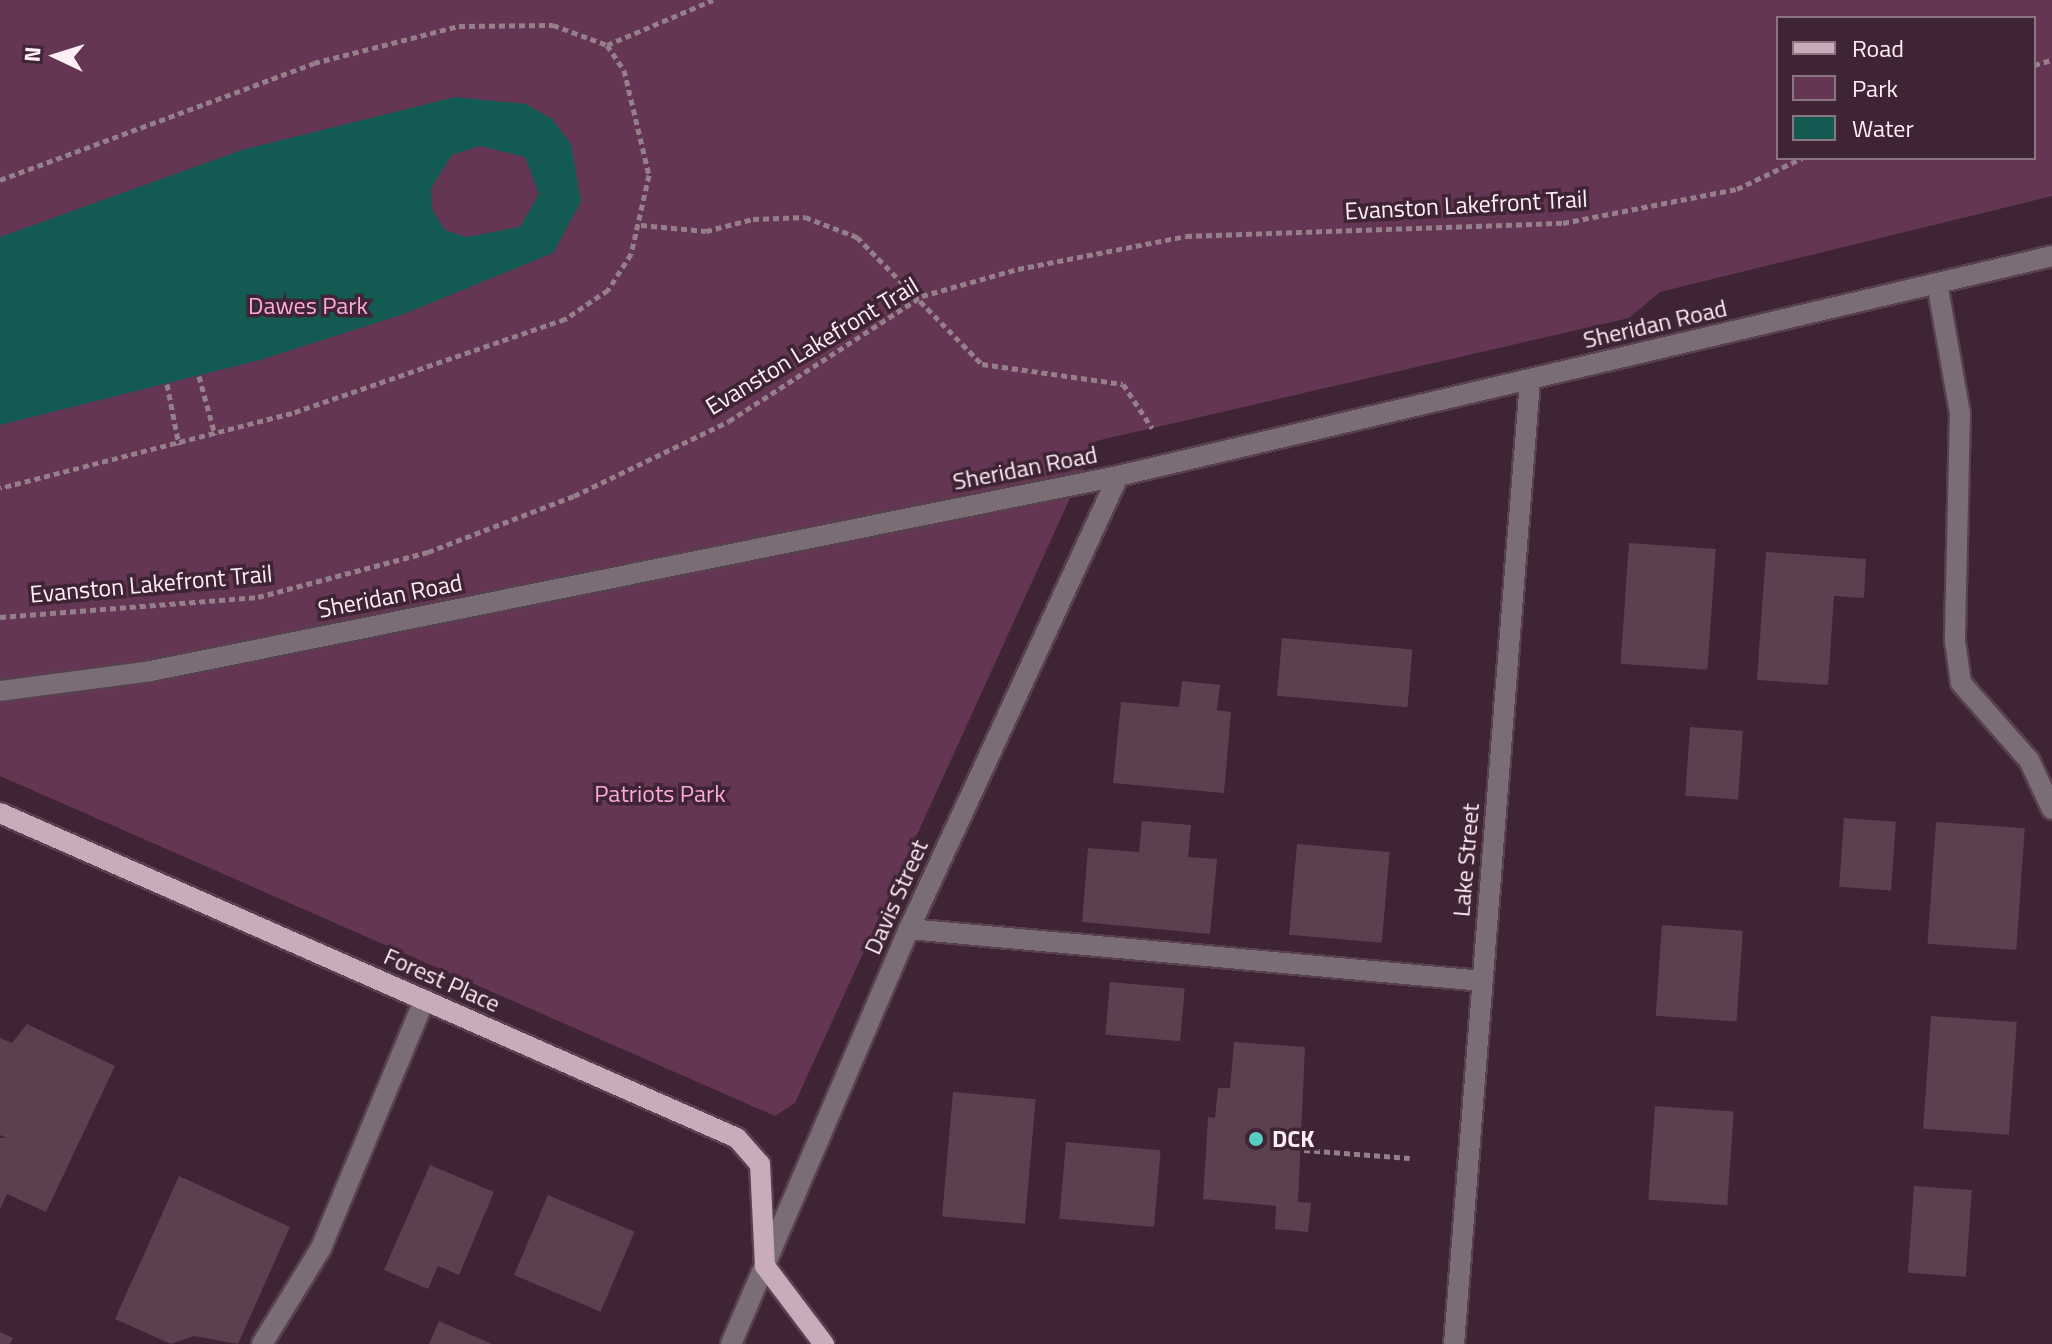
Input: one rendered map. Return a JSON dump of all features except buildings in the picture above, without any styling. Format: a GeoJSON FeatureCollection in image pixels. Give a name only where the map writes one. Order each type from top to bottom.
{"type":"FeatureCollection","features":[{"type":"Feature","properties":{"kind":"main road","name":"Forest Place"},"geometry":{"type":"LineString","coordinates":[[0,813],[737,1138],[760,1164],[765,1266]]}},
{"type":"Feature","properties":{"kind":"main road"},"geometry":{"type":"LineString","coordinates":[[765,1266],[824,1344]]}},
{"type":"Feature","properties":{"kind":"street","name":"Sheridan Road"},"geometry":{"type":"LineString","coordinates":[[0,691],[151,671],[1118,476],[2052,256]]}},
{"type":"Feature","properties":{"kind":"street"},"geometry":{"type":"LineString","coordinates":[[1937,283],[1960,413],[1955,641],[1961,683],[2029,760],[2052,809]]}},
{"type":"Feature","properties":{"kind":"street","name":"Lake Street"},"geometry":{"type":"LineString","coordinates":[[1454,1344],[1530,380]]}},
{"type":"Feature","properties":{"kind":"street","name":"Davis Street"},"geometry":{"type":"LineString","coordinates":[[731,1344],[909,929],[1118,476]]}},
{"type":"Feature","properties":{"kind":"street"},"geometry":{"type":"LineString","coordinates":[[909,929],[1483,981]]}},
{"type":"Feature","properties":{"kind":"street"},"geometry":{"type":"LineString","coordinates":[[262,1344],[321,1248],[424,1000]]}},
{"type":"Feature","properties":{"kind":"path"},"geometry":{"type":"LineString","coordinates":[[0,180],[314,63],[459,26],[553,25],[607,45],[713,0]]}},
{"type":"Feature","properties":{"kind":"path"},"geometry":{"type":"LineString","coordinates":[[0,488],[215,435],[565,319],[608,290],[641,225],[649,175],[640,116],[607,45]]}},
{"type":"Feature","properties":{"kind":"path","name":"Evanston Lakefront Trail"},"geometry":{"type":"LineString","coordinates":[[0,617],[258,597],[428,552],[574,496],[729,421],[922,296],[1186,236],[1563,223],[1737,189],[1798,160]]}},
{"type":"Feature","properties":{"kind":"path"},"geometry":{"type":"LineString","coordinates":[[641,225],[706,231],[805,217],[857,237],[922,296],[982,364],[1123,384],[1152,428]]}},
{"type":"Feature","properties":{"kind":"path"},"geometry":{"type":"LineString","coordinates":[[199,376],[215,435]]}},
{"type":"Feature","properties":{"kind":"path"},"geometry":{"type":"LineString","coordinates":[[167,384],[179,445]]}},
{"type":"Feature","properties":{"kind":"path"},"geometry":{"type":"LineString","coordinates":[[1304,1150],[1410,1158]]}},
{"type":"Feature","properties":{"kind":"green space","name":"Dawes Park"},"geometry":{"type":"Polygon","coordinates":[[[0,0],[2052,0],[2052,196],[1660,292],[1629,318],[1096,441],[795,1103],[775,1116],[0,776],[0,0]]]}},
{"type":"Feature","properties":{"kind":"water"},"geometry":{"type":"Polygon","coordinates":[[[455,97],[526,104],[552,119],[571,144],[581,202],[553,253],[404,314],[260,360],[0,425],[0,237],[242,150],[455,97]],[[480,146],[452,155],[431,188],[432,209],[445,230],[466,237],[520,227],[539,194],[525,157],[480,146]]]}},
{"type":"Feature","properties":{"kind":"place","name":"DCK"},"geometry":{"type":"Point","coordinates":[1256,1139]}},
{"type":"Feature","properties":{"kind":"park label","name":"Patriots Park"},"geometry":{"type":"Point","coordinates":[660,794]}}]}
